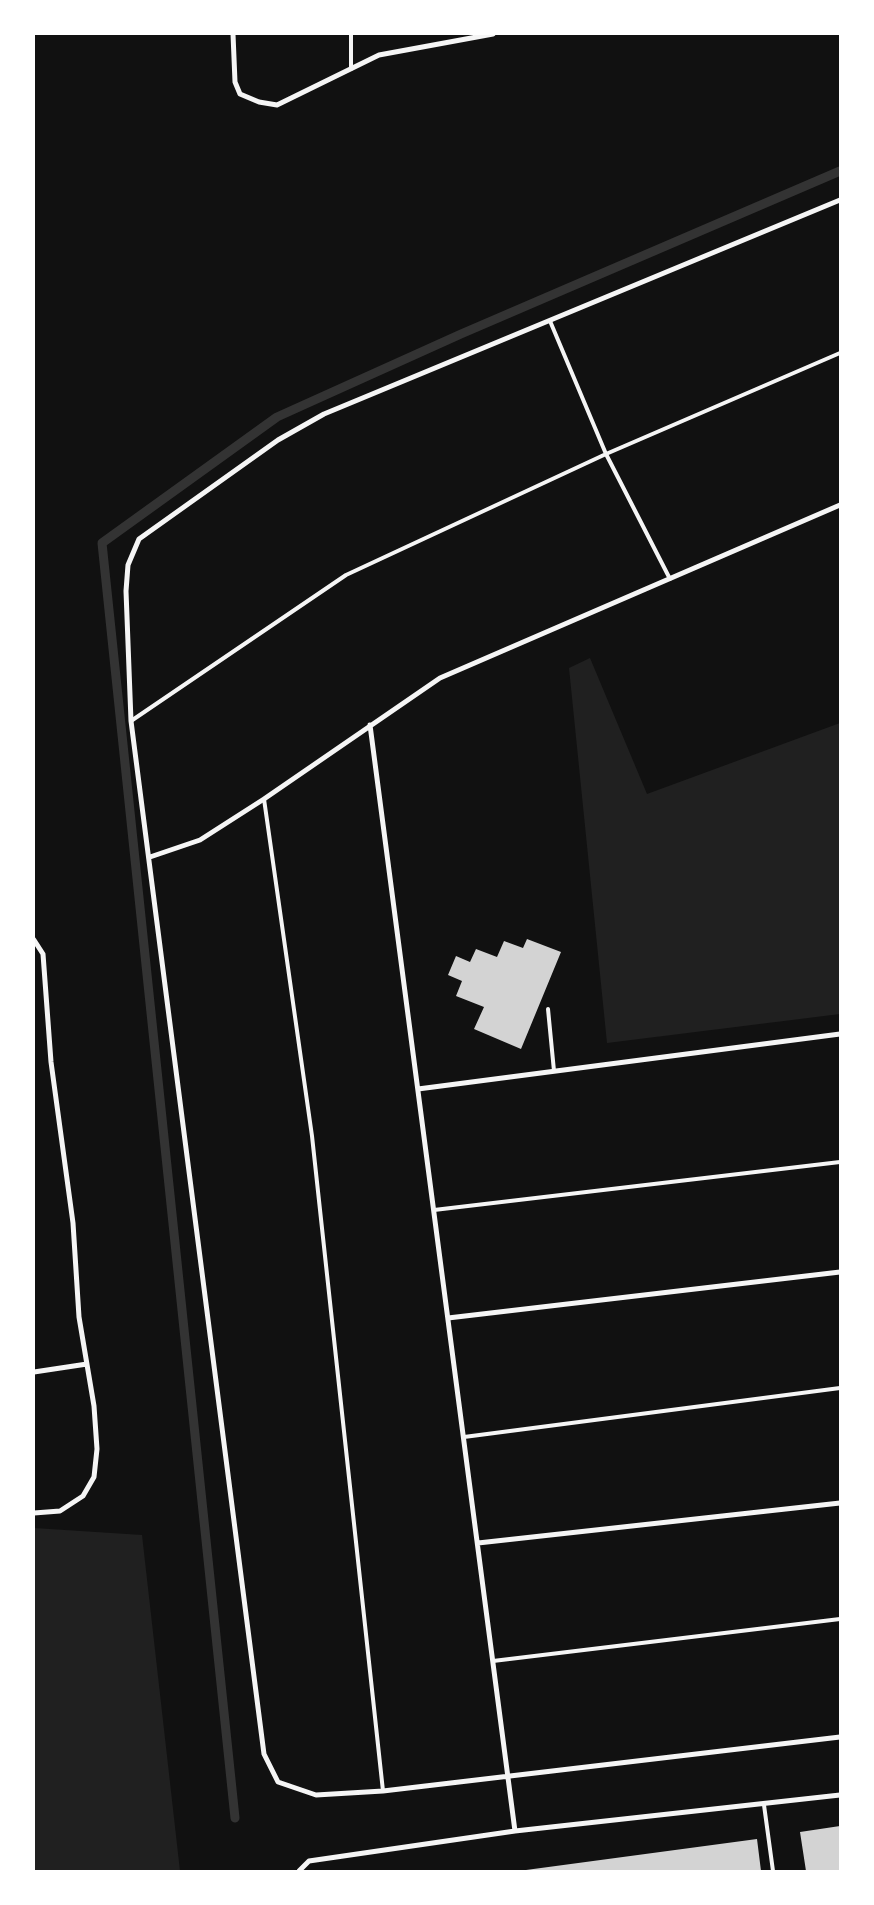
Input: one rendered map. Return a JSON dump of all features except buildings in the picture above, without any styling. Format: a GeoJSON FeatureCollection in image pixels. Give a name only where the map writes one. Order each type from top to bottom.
{"type":"FeatureCollection","features":[{"type":"Feature","properties":{"kind":"street"},"geometry":{"type":"LineString","coordinates":[[233,34],[235,82],[240,94],[259,102],[277,106],[379,55],[479,35],[493,34]]}},
{"type":"Feature","properties":{"kind":"street"},"geometry":{"type":"LineString","coordinates":[[840,200],[324,414],[278,440],[139,540],[128,565],[126,591],[131,721],[264,1754],[278,1782],[316,1795],[383,1790],[840,1737]]}},
{"type":"Feature","properties":{"kind":"street"},"geometry":{"type":"LineString","coordinates":[[150,857],[200,840],[264,799],[370,724],[440,678],[840,505]]}},
{"type":"Feature","properties":{"kind":"street"},"geometry":{"type":"LineString","coordinates":[[370,724],[515,1831]]}},
{"type":"Feature","properties":{"kind":"street"},"geometry":{"type":"LineString","coordinates":[[34,940],[43,954],[51,1062],[73,1223],[79,1317],[94,1406],[97,1449],[94,1477],[83,1496],[60,1511],[34,1513]]}},
{"type":"Feature","properties":{"kind":"street"},"geometry":{"type":"LineString","coordinates":[[418,1089],[840,1034]]}},
{"type":"Feature","properties":{"kind":"street"},"geometry":{"type":"LineString","coordinates":[[448,1318],[840,1272]]}},
{"type":"Feature","properties":{"kind":"street"},"geometry":{"type":"LineString","coordinates":[[34,1372],[87,1364]]}},
{"type":"Feature","properties":{"kind":"street"},"geometry":{"type":"LineString","coordinates":[[478,1543],[840,1503]]}},
{"type":"Feature","properties":{"kind":"street"},"geometry":{"type":"LineString","coordinates":[[299,1871],[309,1861],[515,1831],[764,1805],[840,1795]]}},
{"type":"Feature","properties":{"kind":"lane"},"geometry":{"type":"LineString","coordinates":[[350,34],[351,70]]}},
{"type":"Feature","properties":{"kind":"lane"},"geometry":{"type":"LineString","coordinates":[[550,321],[606,454],[670,580]]}},
{"type":"Feature","properties":{"kind":"lane"},"geometry":{"type":"LineString","coordinates":[[131,721],[346,575],[606,454],[840,352]]}},
{"type":"Feature","properties":{"kind":"lane"},"geometry":{"type":"LineString","coordinates":[[264,799],[312,1136],[383,1790]]}},
{"type":"Feature","properties":{"kind":"lane"},"geometry":{"type":"LineString","coordinates":[[548,1009],[554,1071]]}},
{"type":"Feature","properties":{"kind":"lane"},"geometry":{"type":"LineString","coordinates":[[434,1210],[840,1162]]}},
{"type":"Feature","properties":{"kind":"lane"},"geometry":{"type":"LineString","coordinates":[[464,1437],[840,1388]]}},
{"type":"Feature","properties":{"kind":"lane"},"geometry":{"type":"LineString","coordinates":[[493,1661],[840,1619]]}},
{"type":"Feature","properties":{"kind":"lane"},"geometry":{"type":"LineString","coordinates":[[764,1805],[773,1871]]}},
{"type":"Feature","properties":{"kind":"shaded area"},"geometry":{"type":"Polygon","coordinates":[[[590,658],[647,794],[840,723],[840,1014],[607,1043],[569,668],[590,658]]]}},
{"type":"Feature","properties":{"kind":"shaded area"},"geometry":{"type":"Polygon","coordinates":[[[34,1528],[142,1535],[180,1871],[34,1871],[34,1528]]]}},
{"type":"Feature","properties":{"kind":"waterway"},"geometry":{"type":"LineString","coordinates":[[235,1818],[102,543],[277,417],[461,334],[840,171]]}}]}
